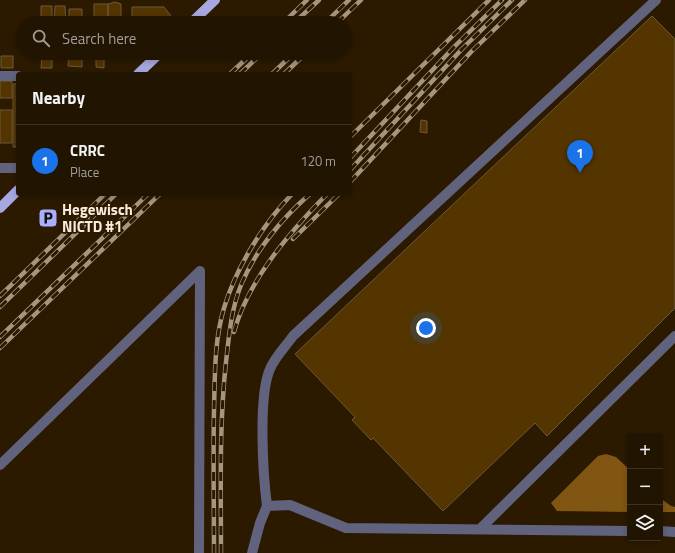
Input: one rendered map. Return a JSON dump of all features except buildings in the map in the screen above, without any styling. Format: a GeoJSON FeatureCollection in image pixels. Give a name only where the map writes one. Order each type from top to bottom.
{"type":"FeatureCollection","features":[{"type":"Feature","properties":{"kind":"main road"},"geometry":{"type":"LineString","coordinates":[[198,16],[215,0]]}},
{"type":"Feature","properties":{"kind":"main road"},"geometry":{"type":"LineString","coordinates":[[140,72],[153,60]]}},
{"type":"Feature","properties":{"kind":"main road"},"geometry":{"type":"LineString","coordinates":[[0,208],[16,192]]}},
{"type":"Feature","properties":{"kind":"street"},"geometry":{"type":"LineString","coordinates":[[252,553],[260,523],[268,506],[263,474],[264,397],[270,369],[293,336],[656,0]]}},
{"type":"Feature","properties":{"kind":"street"},"geometry":{"type":"LineString","coordinates":[[0,76],[16,76]]}},
{"type":"Feature","properties":{"kind":"street"},"geometry":{"type":"LineString","coordinates":[[0,168],[16,168]]}},
{"type":"Feature","properties":{"kind":"street"},"geometry":{"type":"LineString","coordinates":[[0,465],[200,271],[199,553]]}},
{"type":"Feature","properties":{"kind":"street"},"geometry":{"type":"LineString","coordinates":[[480,529],[675,336]]}},
{"type":"Feature","properties":{"kind":"street"},"geometry":{"type":"LineString","coordinates":[[268,506],[290,505],[346,528],[627,531]]}},
{"type":"Feature","properties":{"kind":"street"},"geometry":{"type":"LineString","coordinates":[[663,532],[675,532]]}},
{"type":"Feature","properties":{"kind":"shaded area"},"geometry":{"type":"Polygon","coordinates":[[[606,454],[616,457],[627,467],[627,512],[557,511],[551,503],[598,456],[606,454]]]}},
{"type":"Feature","properties":{"kind":"shaded area"},"geometry":{"type":"Polygon","coordinates":[[[663,500],[675,507],[675,512],[663,512],[663,500]]]}},
{"type":"Feature","properties":{"kind":"railway"},"geometry":{"type":"LineString","coordinates":[[290,16],[307,0]]}},
{"type":"Feature","properties":{"kind":"railway"},"geometry":{"type":"LineString","coordinates":[[302,16],[319,0]]}},
{"type":"Feature","properties":{"kind":"railway"},"geometry":{"type":"LineString","coordinates":[[332,16],[349,0]]}},
{"type":"Feature","properties":{"kind":"railway"},"geometry":{"type":"LineString","coordinates":[[344,16],[361,0]]}},
{"type":"Feature","properties":{"kind":"railway"},"geometry":{"type":"LineString","coordinates":[[352,135],[489,0]]}},
{"type":"Feature","properties":{"kind":"railway"},"geometry":{"type":"LineString","coordinates":[[352,156],[455,46],[502,0]]}},
{"type":"Feature","properties":{"kind":"railway"},"geometry":{"type":"LineString","coordinates":[[352,168],[462,49],[512,0]]}},
{"type":"Feature","properties":{"kind":"railway"},"geometry":{"type":"LineString","coordinates":[[352,180],[471,52],[525,0]]}},
{"type":"Feature","properties":{"kind":"railway"},"geometry":{"type":"LineString","coordinates":[[232,72],[245,60]]}},
{"type":"Feature","properties":{"kind":"railway"},"geometry":{"type":"LineString","coordinates":[[242,72],[255,60]]}},
{"type":"Feature","properties":{"kind":"railway"},"geometry":{"type":"LineString","coordinates":[[274,72],[287,60]]}},
{"type":"Feature","properties":{"kind":"railway"},"geometry":{"type":"LineString","coordinates":[[286,72],[299,60]]}},
{"type":"Feature","properties":{"kind":"railway"},"geometry":{"type":"LineString","coordinates":[[0,296],[103,196]]}},
{"type":"Feature","properties":{"kind":"railway"},"geometry":{"type":"LineString","coordinates":[[0,307],[114,196]]}},
{"type":"Feature","properties":{"kind":"railway"},"geometry":{"type":"LineString","coordinates":[[0,337],[146,196]]}},
{"type":"Feature","properties":{"kind":"railway"},"geometry":{"type":"LineString","coordinates":[[0,348],[158,196]]}},
{"type":"Feature","properties":{"kind":"railway"},"geometry":{"type":"LineString","coordinates":[[214,553],[215,385],[218,333],[229,293],[243,262],[271,219],[290,196]]}},
{"type":"Feature","properties":{"kind":"railway"},"geometry":{"type":"LineString","coordinates":[[221,553],[222,410],[228,343],[235,304],[247,272],[270,236],[289,214],[308,196]]}},
{"type":"Feature","properties":{"kind":"railway"},"geometry":{"type":"LineString","coordinates":[[234,332],[240,313],[249,294],[272,258],[299,224],[325,196]]}},
{"type":"Feature","properties":{"kind":"railway"},"geometry":{"type":"LineString","coordinates":[[293,239],[337,196]]}},
{"type":"Feature","properties":{"kind":"place","name":"CRRC"},"geometry":{"type":"Point","coordinates":[580,173]}},
{"type":"Feature","properties":{"kind":"place","name":"Hegewisch NICTD #1"},"geometry":{"type":"Point","coordinates":[48,218]}}]}
